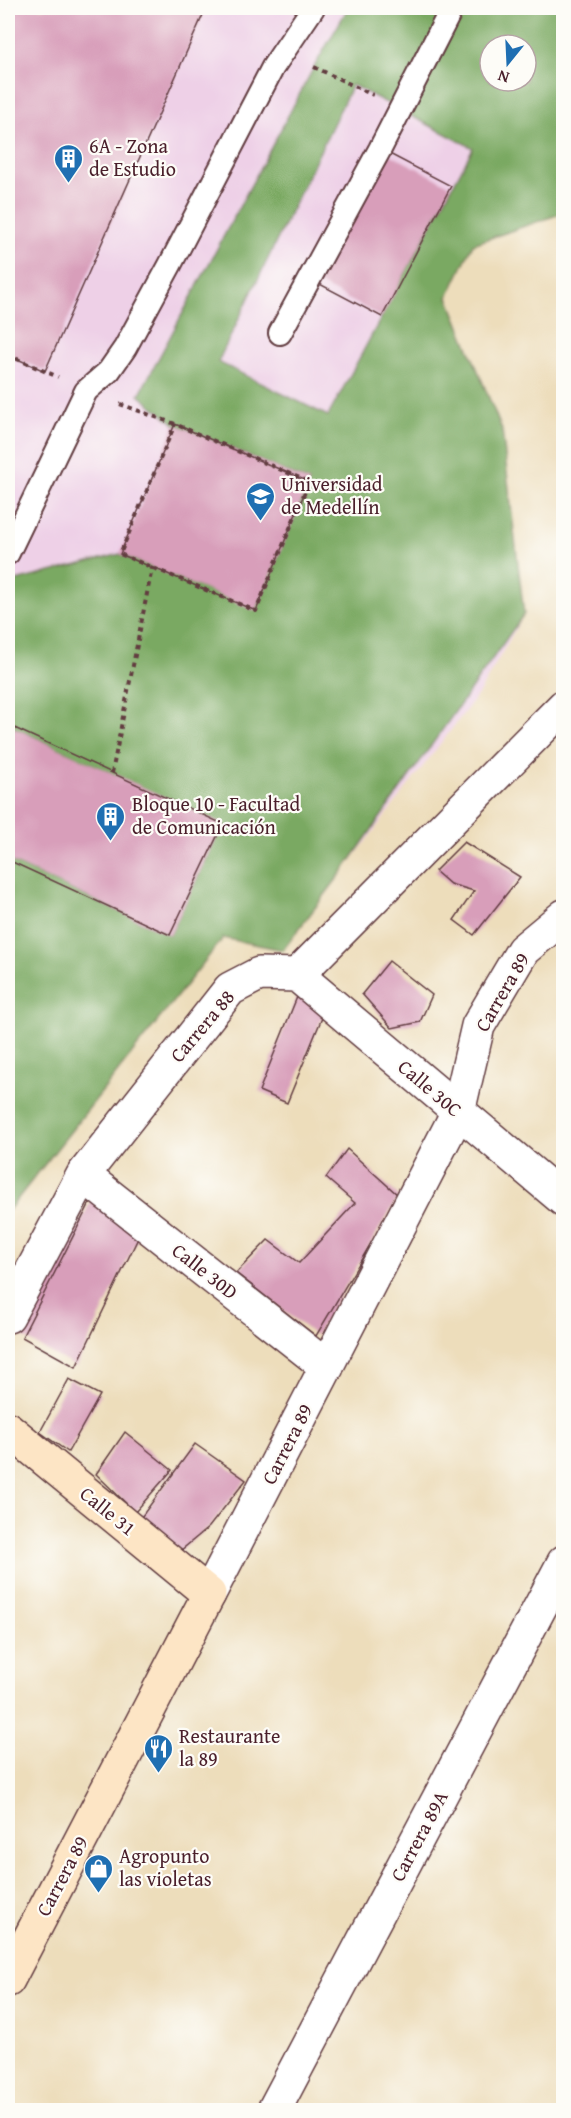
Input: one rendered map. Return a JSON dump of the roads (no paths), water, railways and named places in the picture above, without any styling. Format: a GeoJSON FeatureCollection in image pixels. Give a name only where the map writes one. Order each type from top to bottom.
{"type":"FeatureCollection","features":[{"type":"Feature","properties":{"kind":"street"},"geometry":{"type":"LineString","coordinates":[[297,975],[564,706]]}},
{"type":"Feature","properties":{"kind":"street","name":"Carrera 89"},"geometry":{"type":"LineString","coordinates":[[8,1980],[458,1112],[478,1026],[523,950],[564,916]]}},
{"type":"Feature","properties":{"kind":"street","name":"Carrera 88"},"geometry":{"type":"LineString","coordinates":[[8,1316],[83,1174],[230,989],[259,974],[297,975]]}},
{"type":"Feature","properties":{"kind":"street","name":"Calle 30C"},"geometry":{"type":"LineString","coordinates":[[297,975],[564,1200]]}},
{"type":"Feature","properties":{"kind":"street","name":"Calle 30D"},"geometry":{"type":"LineString","coordinates":[[83,1174],[327,1367]]}},
{"type":"Feature","properties":{"kind":"street","name":"Calle 31"},"geometry":{"type":"LineString","coordinates":[[8,1429],[209,1594]]}},
{"type":"Feature","properties":{"kind":"street","name":"Carrera 89A"},"geometry":{"type":"LineString","coordinates":[[274,2110],[564,1562]]}},
{"type":"Feature","properties":{"kind":"lane"},"geometry":{"type":"LineString","coordinates":[[8,553],[86,391],[109,371],[125,348],[273,67],[313,8]]}},
{"type":"Feature","properties":{"kind":"lane"},"geometry":{"type":"LineString","coordinates":[[280,333],[452,8]]}},
{"type":"Feature","properties":{"kind":"place","name":"6A - Zona de Estudio"},"geometry":{"type":"Point","coordinates":[68,184]}},
{"type":"Feature","properties":{"kind":"place","name":"Universidad de Medellín"},"geometry":{"type":"Point","coordinates":[260,522]}},
{"type":"Feature","properties":{"kind":"place","name":"Bloque 10 - Facultad de Comunicación"},"geometry":{"type":"Point","coordinates":[111,842]}},
{"type":"Feature","properties":{"kind":"place","name":"Restaurante la 89"},"geometry":{"type":"Point","coordinates":[158,1774]}},
{"type":"Feature","properties":{"kind":"place","name":"Agropunto las violetas"},"geometry":{"type":"Point","coordinates":[98,1894]}}]}
